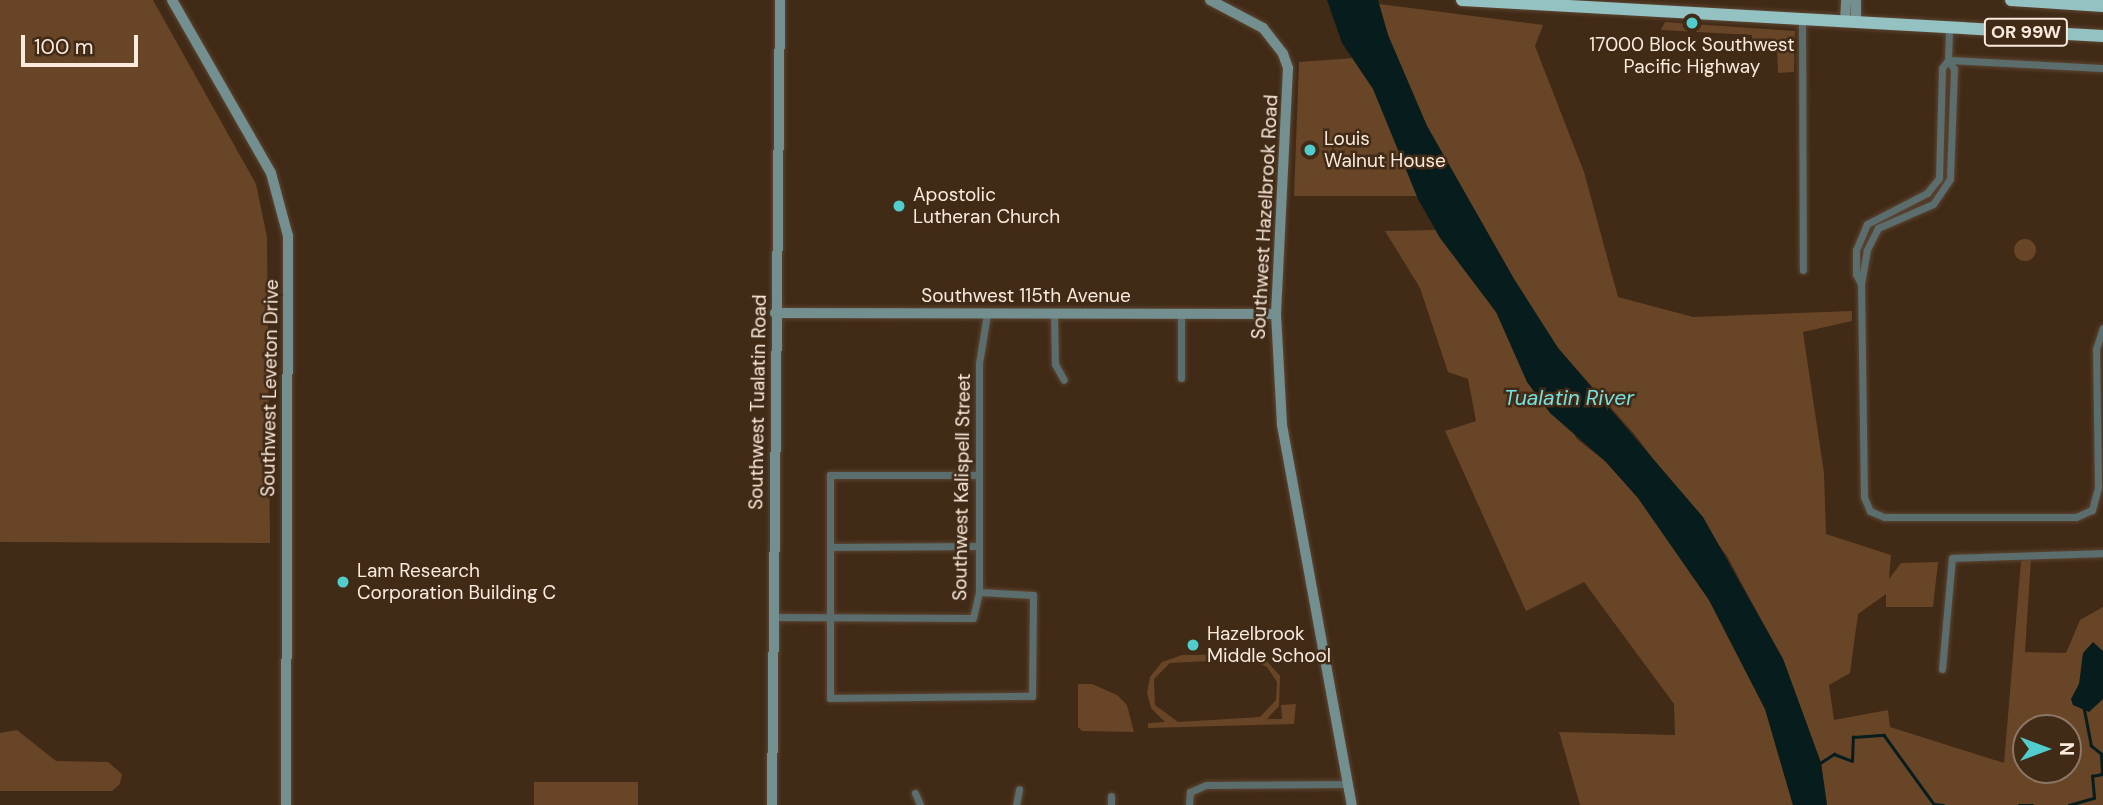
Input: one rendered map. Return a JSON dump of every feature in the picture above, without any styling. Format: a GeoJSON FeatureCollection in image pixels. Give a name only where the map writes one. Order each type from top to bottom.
{"type":"FeatureCollection","features":[{"type":"Feature","properties":{"kind":"highway","name":"OR 99W"},"geometry":{"type":"LineString","coordinates":[[1462,0],[2103,36]]}},
{"type":"Feature","properties":{"kind":"highway","name":"OR 99W"},"geometry":{"type":"LineString","coordinates":[[2011,0],[2103,6]]}},
{"type":"Feature","properties":{"kind":"street","name":"Southwest Leveton Drive"},"geometry":{"type":"LineString","coordinates":[[172,0],[271,173],[288,236],[286,805]]}},
{"type":"Feature","properties":{"kind":"street","name":"Southwest Tualatin Road"},"geometry":{"type":"LineString","coordinates":[[772,805],[775,313],[780,198],[779,0]]}},
{"type":"Feature","properties":{"kind":"street","name":"Southwest Hazelbrook Road"},"geometry":{"type":"LineString","coordinates":[[1210,0],[1264,28],[1283,54],[1288,68],[1276,314],[1285,443],[1352,805]]}},
{"type":"Feature","properties":{"kind":"street"},"geometry":{"type":"LineString","coordinates":[[1846,0],[1850,22]]}},
{"type":"Feature","properties":{"kind":"street"},"geometry":{"type":"LineString","coordinates":[[1850,22],[1856,0]]}},
{"type":"Feature","properties":{"kind":"street"},"geometry":{"type":"LineString","coordinates":[[1802,20],[1803,270]]}},
{"type":"Feature","properties":{"kind":"street"},"geometry":{"type":"LineString","coordinates":[[1948,28],[1948,60],[1954,69],[1950,180],[1933,204],[1875,232],[1868,245],[1861,284],[1864,497],[1871,511],[1884,517],[2076,517],[2091,510],[2097,499],[2096,349],[2103,328]]}},
{"type":"Feature","properties":{"kind":"street"},"geometry":{"type":"LineString","coordinates":[[1948,60],[2103,68]]}},
{"type":"Feature","properties":{"kind":"street"},"geometry":{"type":"LineString","coordinates":[[1861,284],[1856,274],[1856,250],[1867,224],[1927,193],[1939,178],[1942,68],[1948,60]]}},
{"type":"Feature","properties":{"kind":"street","name":"Southwest 115th Avenue"},"geometry":{"type":"LineString","coordinates":[[775,313],[1276,314]]}},
{"type":"Feature","properties":{"kind":"street"},"geometry":{"type":"LineString","coordinates":[[1181,313],[1181,379]]}},
{"type":"Feature","properties":{"kind":"street","name":"Southwest Kalispell Street"},"geometry":{"type":"LineString","coordinates":[[830,618],[973,618],[979,592],[979,363],[987,314]]}},
{"type":"Feature","properties":{"kind":"street"},"geometry":{"type":"LineString","coordinates":[[1054,314],[1055,364],[1064,380]]}},
{"type":"Feature","properties":{"kind":"street"},"geometry":{"type":"LineString","coordinates":[[978,475],[830,475],[830,698],[1032,696],[1033,595],[979,592]]}},
{"type":"Feature","properties":{"kind":"street"},"geometry":{"type":"LineString","coordinates":[[830,547],[978,547]]}},
{"type":"Feature","properties":{"kind":"street"},"geometry":{"type":"LineString","coordinates":[[1942,669],[1952,558],[2103,552]]}},
{"type":"Feature","properties":{"kind":"street"},"geometry":{"type":"LineString","coordinates":[[773,617],[830,618]]}},
{"type":"Feature","properties":{"kind":"street"},"geometry":{"type":"LineString","coordinates":[[1189,805],[1190,792],[1206,785],[1348,784]]}},
{"type":"Feature","properties":{"kind":"street"},"geometry":{"type":"LineString","coordinates":[[1016,805],[1019,789]]}},
{"type":"Feature","properties":{"kind":"street"},"geometry":{"type":"LineString","coordinates":[[915,793],[920,805]]}},
{"type":"Feature","properties":{"kind":"shaded area"},"geometry":{"type":"Polygon","coordinates":[[[0,0],[153,0],[256,184],[267,237],[270,543],[0,542],[0,0]]]}},
{"type":"Feature","properties":{"kind":"shaded area"},"geometry":{"type":"Polygon","coordinates":[[[1379,4],[1543,25],[1535,46],[1584,172],[1618,297],[1693,317],[1852,311],[1852,321],[1803,332],[1824,473],[1826,534],[1891,555],[1889,579],[1901,563],[1938,562],[1933,607],[1886,607],[1886,594],[1858,614],[1850,673],[1829,685],[1834,720],[1888,710],[1890,727],[2004,763],[2021,561],[2031,559],[2025,652],[2066,653],[2080,620],[2103,607],[2103,805],[1827,805],[1821,763],[1783,659],[1727,556],[1635,435],[1558,348],[1514,279],[1427,126],[1388,35],[1379,4]]]}},
{"type":"Feature","properties":{"kind":"shaded area"},"geometry":{"type":"Polygon","coordinates":[[[1665,22],[1795,31],[1794,72],[1778,73],[1777,48],[1752,46],[1752,35],[1661,30],[1665,22]]]}},
{"type":"Feature","properties":{"kind":"shaded area"},"geometry":{"type":"Polygon","coordinates":[[[1367,57],[1419,196],[1294,196],[1299,62],[1367,57]]]}},
{"type":"Feature","properties":{"kind":"shaded area"},"geometry":{"type":"Polygon","coordinates":[[[1436,230],[1496,312],[1577,439],[1606,462],[1638,498],[1709,600],[1765,709],[1793,805],[1580,805],[1559,732],[1675,735],[1674,704],[1584,582],[1526,611],[1445,431],[1476,421],[1468,379],[1448,372],[1420,288],[1385,231],[1436,230]]]}},
{"type":"Feature","properties":{"kind":"shaded area"},"geometry":{"type":"Polygon","coordinates":[[[2025,239],[2033,242],[2036,250],[2033,258],[2025,261],[2017,258],[2014,250],[2017,242],[2025,239]]]}},
{"type":"Feature","properties":{"kind":"shaded area"},"geometry":{"type":"Polygon","coordinates":[[[1246,654],[1265,659],[1280,676],[1279,706],[1267,719],[1282,719],[1281,705],[1296,704],[1294,724],[1148,728],[1148,723],[1165,722],[1151,708],[1147,693],[1150,677],[1162,662],[1182,655],[1246,654]],[[1250,659],[1170,663],[1154,679],[1155,705],[1178,722],[1260,717],[1276,700],[1277,682],[1267,667],[1250,659]]]}},
{"type":"Feature","properties":{"kind":"shaded area"},"geometry":{"type":"Polygon","coordinates":[[[1078,684],[1092,684],[1117,695],[1127,705],[1134,732],[1082,731],[1078,727],[1078,684]]]}},
{"type":"Feature","properties":{"kind":"shaded area"},"geometry":{"type":"Polygon","coordinates":[[[17,730],[56,761],[108,762],[122,774],[120,784],[112,791],[0,791],[0,733],[17,730]]]}},
{"type":"Feature","properties":{"kind":"shaded area"},"geometry":{"type":"Polygon","coordinates":[[[534,782],[638,782],[638,805],[534,805],[534,782]]]}},
{"type":"Feature","properties":{"kind":"water","name":"Tualatin River"},"geometry":{"type":"Polygon","coordinates":[[[1327,0],[1378,0],[1388,35],[1427,126],[1514,279],[1558,348],[1703,517],[1783,659],[1821,763],[1827,805],[1793,805],[1765,709],[1709,600],[1638,498],[1606,462],[1550,413],[1527,382],[1496,312],[1440,238],[1418,199],[1373,89],[1342,43],[1327,0]]]}},
{"type":"Feature","properties":{"kind":"water"},"geometry":{"type":"Polygon","coordinates":[[[2093,642],[2103,651],[2103,699],[2089,712],[2073,705],[2071,699],[2079,684],[2083,653],[2093,642]]]}},
{"type":"Feature","properties":{"kind":"waterway"},"geometry":{"type":"LineString","coordinates":[[2069,805],[2094,798],[2092,776],[2102,774],[2101,754],[2091,746],[2084,709]]}},
{"type":"Feature","properties":{"kind":"waterway"},"geometry":{"type":"LineString","coordinates":[[1820,763],[1834,754],[1852,761],[1853,737],[1884,735],[1934,804],[1943,805]]}},
{"type":"Feature","properties":{"kind":"waterway"},"geometry":{"type":"LineString","coordinates":[[2019,805],[2033,805]]}},
{"type":"Feature","properties":{"kind":"place","name":"17000 Block Southwest Pacific Highway"},"geometry":{"type":"Point","coordinates":[1692,23]}},
{"type":"Feature","properties":{"kind":"place","name":"Louis Walnut House"},"geometry":{"type":"Point","coordinates":[1310,150]}},
{"type":"Feature","properties":{"kind":"place","name":"Apostolic Lutheran Church"},"geometry":{"type":"Point","coordinates":[899,206]}},
{"type":"Feature","properties":{"kind":"place","name":"Lam Research Corporation Building C"},"geometry":{"type":"Point","coordinates":[343,582]}},
{"type":"Feature","properties":{"kind":"place","name":"Hazelbrook Middle School"},"geometry":{"type":"Point","coordinates":[1193,645]}}]}
